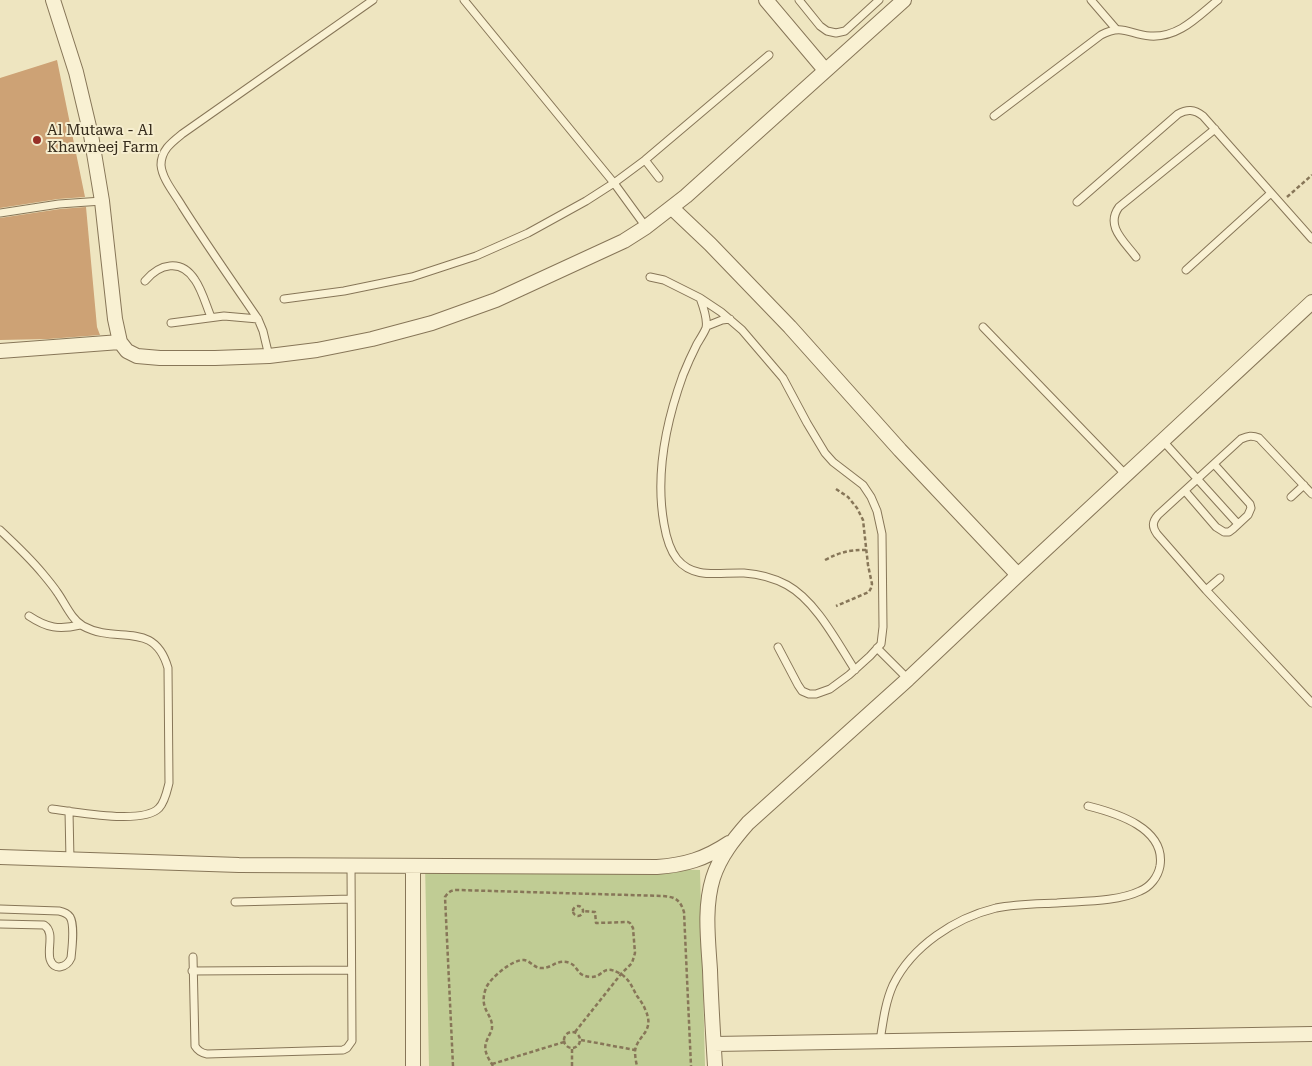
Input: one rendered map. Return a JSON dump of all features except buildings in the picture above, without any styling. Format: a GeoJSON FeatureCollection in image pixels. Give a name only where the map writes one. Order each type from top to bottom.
{"type":"FeatureCollection","features":[{"type":"Feature","properties":{"kind":"street"},"geometry":{"type":"LineString","coordinates":[[53,0],[76,72],[91,134],[102,201],[115,319],[120,342],[127,350],[137,356],[215,358],[269,356],[317,350],[372,339],[432,323],[496,300],[601,252],[646,227],[672,208],[904,0]]}},
{"type":"Feature","properties":{"kind":"street"},"geometry":{"type":"LineString","coordinates":[[766,0],[825,70]]}},
{"type":"Feature","properties":{"kind":"street"},"geometry":{"type":"LineString","coordinates":[[672,208],[790,326],[905,456],[1018,575]]}},
{"type":"Feature","properties":{"kind":"street"},"geometry":{"type":"LineString","coordinates":[[715,1066],[708,898],[716,871],[734,839],[748,823],[908,679],[1312,302]]}},
{"type":"Feature","properties":{"kind":"street"},"geometry":{"type":"LineString","coordinates":[[0,351],[120,342]]}},
{"type":"Feature","properties":{"kind":"street"},"geometry":{"type":"LineString","coordinates":[[0,857],[238,865],[657,867],[678,865],[698,860],[717,851],[734,839]]}},
{"type":"Feature","properties":{"kind":"street"},"geometry":{"type":"LineString","coordinates":[[413,866],[413,1066]]}},
{"type":"Feature","properties":{"kind":"street"},"geometry":{"type":"LineString","coordinates":[[714,1044],[1312,1034]]}},
{"type":"Feature","properties":{"kind":"lane"},"geometry":{"type":"LineString","coordinates":[[269,356],[258,319],[197,229],[166,179],[161,165],[164,152],[182,134],[373,0]]}},
{"type":"Feature","properties":{"kind":"lane"},"geometry":{"type":"LineString","coordinates":[[464,0],[614,183],[646,227]]}},
{"type":"Feature","properties":{"kind":"lane"},"geometry":{"type":"LineString","coordinates":[[798,0],[820,26],[827,31],[836,33],[845,30],[879,0]]}},
{"type":"Feature","properties":{"kind":"lane"},"geometry":{"type":"LineString","coordinates":[[1091,0],[1116,29]]}},
{"type":"Feature","properties":{"kind":"lane"},"geometry":{"type":"LineString","coordinates":[[994,116],[1101,34],[1116,29],[1150,36],[1174,33],[1185,27],[1218,0]]}},
{"type":"Feature","properties":{"kind":"lane"},"geometry":{"type":"LineString","coordinates":[[284,299],[344,291],[412,277],[476,256],[528,233],[614,183],[645,160],[769,55]]}},
{"type":"Feature","properties":{"kind":"lane"},"geometry":{"type":"LineString","coordinates":[[1077,202],[1178,114],[1191,110],[1197,112],[1215,129],[1312,239]]}},
{"type":"Feature","properties":{"kind":"lane"},"geometry":{"type":"LineString","coordinates":[[1136,257],[1114,226],[1113,219],[1115,213],[1119,207],[1215,129]]}},
{"type":"Feature","properties":{"kind":"lane"},"geometry":{"type":"LineString","coordinates":[[645,160],[659,178]]}},
{"type":"Feature","properties":{"kind":"lane"},"geometry":{"type":"LineString","coordinates":[[1186,270],[1272,193]]}},
{"type":"Feature","properties":{"kind":"lane"},"geometry":{"type":"LineString","coordinates":[[0,213],[59,204],[102,201]]}},
{"type":"Feature","properties":{"kind":"lane"},"geometry":{"type":"LineString","coordinates":[[145,281],[160,268],[180,267],[189,272],[196,280],[211,317]]}},
{"type":"Feature","properties":{"kind":"lane"},"geometry":{"type":"LineString","coordinates":[[650,277],[664,280],[700,298],[742,330],[783,378],[807,424],[825,453],[833,462],[863,485],[877,511],[882,534],[884,628],[881,644],[843,680],[830,689],[816,694],[802,691],[778,647]]}},
{"type":"Feature","properties":{"kind":"lane"},"geometry":{"type":"LineString","coordinates":[[700,298],[706,326],[687,366],[675,399],[668,424],[660,483],[662,515],[670,547],[687,568],[699,573],[759,574],[774,579],[795,590],[815,609],[855,670]]}},
{"type":"Feature","properties":{"kind":"lane"},"geometry":{"type":"LineString","coordinates":[[171,323],[224,316],[258,319]]}},
{"type":"Feature","properties":{"kind":"lane"},"geometry":{"type":"LineString","coordinates":[[706,326],[730,319]]}},
{"type":"Feature","properties":{"kind":"lane"},"geometry":{"type":"LineString","coordinates":[[983,327],[1126,475]]}},
{"type":"Feature","properties":{"kind":"lane"},"geometry":{"type":"LineString","coordinates":[[1312,494],[1259,438],[1248,436],[1242,439],[1154,519],[1153,525],[1154,530],[1206,590],[1312,703]]}},
{"type":"Feature","properties":{"kind":"lane"},"geometry":{"type":"LineString","coordinates":[[1163,441],[1238,524]]}},
{"type":"Feature","properties":{"kind":"lane"},"geometry":{"type":"LineString","coordinates":[[1184,491],[1219,530],[1228,532],[1238,524],[1250,512],[1250,504],[1214,464]]}},
{"type":"Feature","properties":{"kind":"lane"},"geometry":{"type":"LineString","coordinates":[[1291,497],[1304,485]]}},
{"type":"Feature","properties":{"kind":"lane"},"geometry":{"type":"LineString","coordinates":[[0,530],[42,574],[80,625],[94,631],[145,638],[156,644],[164,655],[168,668],[169,783],[159,808],[152,813],[142,816],[110,816],[52,809]]}},
{"type":"Feature","properties":{"kind":"lane"},"geometry":{"type":"LineString","coordinates":[[1206,590],[1220,578]]}},
{"type":"Feature","properties":{"kind":"lane"},"geometry":{"type":"LineString","coordinates":[[29,616],[40,623],[53,627],[67,628],[80,625]]}},
{"type":"Feature","properties":{"kind":"lane"},"geometry":{"type":"LineString","coordinates":[[878,648],[908,679]]}},
{"type":"Feature","properties":{"kind":"lane"},"geometry":{"type":"LineString","coordinates":[[880,1041],[885,1006],[904,966],[918,950],[955,924],[976,914],[999,908],[1099,900],[1128,895],[1147,887],[1154,880],[1159,871],[1161,861],[1156,841],[1142,827],[1125,818],[1088,806]]}},
{"type":"Feature","properties":{"kind":"lane"},"geometry":{"type":"LineString","coordinates":[[69,811],[70,860]]}},
{"type":"Feature","properties":{"kind":"lane"},"geometry":{"type":"LineString","coordinates":[[193,957],[194,1046],[201,1053],[343,1050],[347,1048],[352,1041],[351,865]]}},
{"type":"Feature","properties":{"kind":"lane"},"geometry":{"type":"LineString","coordinates":[[235,902],[351,899]]}},
{"type":"Feature","properties":{"kind":"lane"},"geometry":{"type":"LineString","coordinates":[[0,909],[59,911],[69,915],[72,925],[72,958],[70,963],[66,966],[56,966],[50,959],[50,933],[47,926],[0,924]]}},
{"type":"Feature","properties":{"kind":"lane"},"geometry":{"type":"LineString","coordinates":[[192,971],[351,970]]}},
{"type":"Feature","properties":{"kind":"path"},"geometry":{"type":"LineString","coordinates":[[1280,203],[1312,175]]}},
{"type":"Feature","properties":{"kind":"path"},"geometry":{"type":"LineString","coordinates":[[836,490],[848,497],[857,508],[863,520],[872,584],[869,592],[836,606]]}},
{"type":"Feature","properties":{"kind":"path"},"geometry":{"type":"LineString","coordinates":[[825,560],[838,553],[866,550]]}},
{"type":"Feature","properties":{"kind":"path"},"geometry":{"type":"LineString","coordinates":[[453,1066],[445,897],[451,890],[664,896],[673,897],[678,900],[682,904],[684,912],[691,1066]]}},
{"type":"Feature","properties":{"kind":"path"},"geometry":{"type":"LineString","coordinates":[[572,1049],[566,1046],[564,1042],[565,1036],[568,1033],[575,1032],[632,962],[635,953],[632,925],[628,922],[596,924],[596,912],[583,911],[578,906],[573,910],[574,915],[579,916],[583,911]]}},
{"type":"Feature","properties":{"kind":"path"},"geometry":{"type":"LineString","coordinates":[[564,1042],[492,1065],[484,1049],[492,1027],[483,1001],[486,986],[511,963],[524,960],[542,969],[560,962],[568,962],[573,964],[582,975],[593,977],[607,969],[621,974],[631,983],[647,1012],[648,1026],[636,1050],[638,1066]]}},
{"type":"Feature","properties":{"kind":"path"},"geometry":{"type":"LineString","coordinates":[[575,1032],[581,1040]]}},
{"type":"Feature","properties":{"kind":"path"},"geometry":{"type":"LineString","coordinates":[[581,1040],[636,1050]]}},
{"type":"Feature","properties":{"kind":"path"},"geometry":{"type":"LineString","coordinates":[[572,1049],[578,1046],[581,1040]]}},
{"type":"Feature","properties":{"kind":"path"},"geometry":{"type":"LineString","coordinates":[[572,1049],[572,1066]]}},
{"type":"Feature","properties":{"kind":"green space"},"geometry":{"type":"Polygon","coordinates":[[[425,863],[700,870],[705,1066],[429,1066],[425,863]]]}},
{"type":"Feature","properties":{"kind":"place","name":"Al Mutawa - Al Khawneej Farm"},"geometry":{"type":"Point","coordinates":[37,140]}}]}
